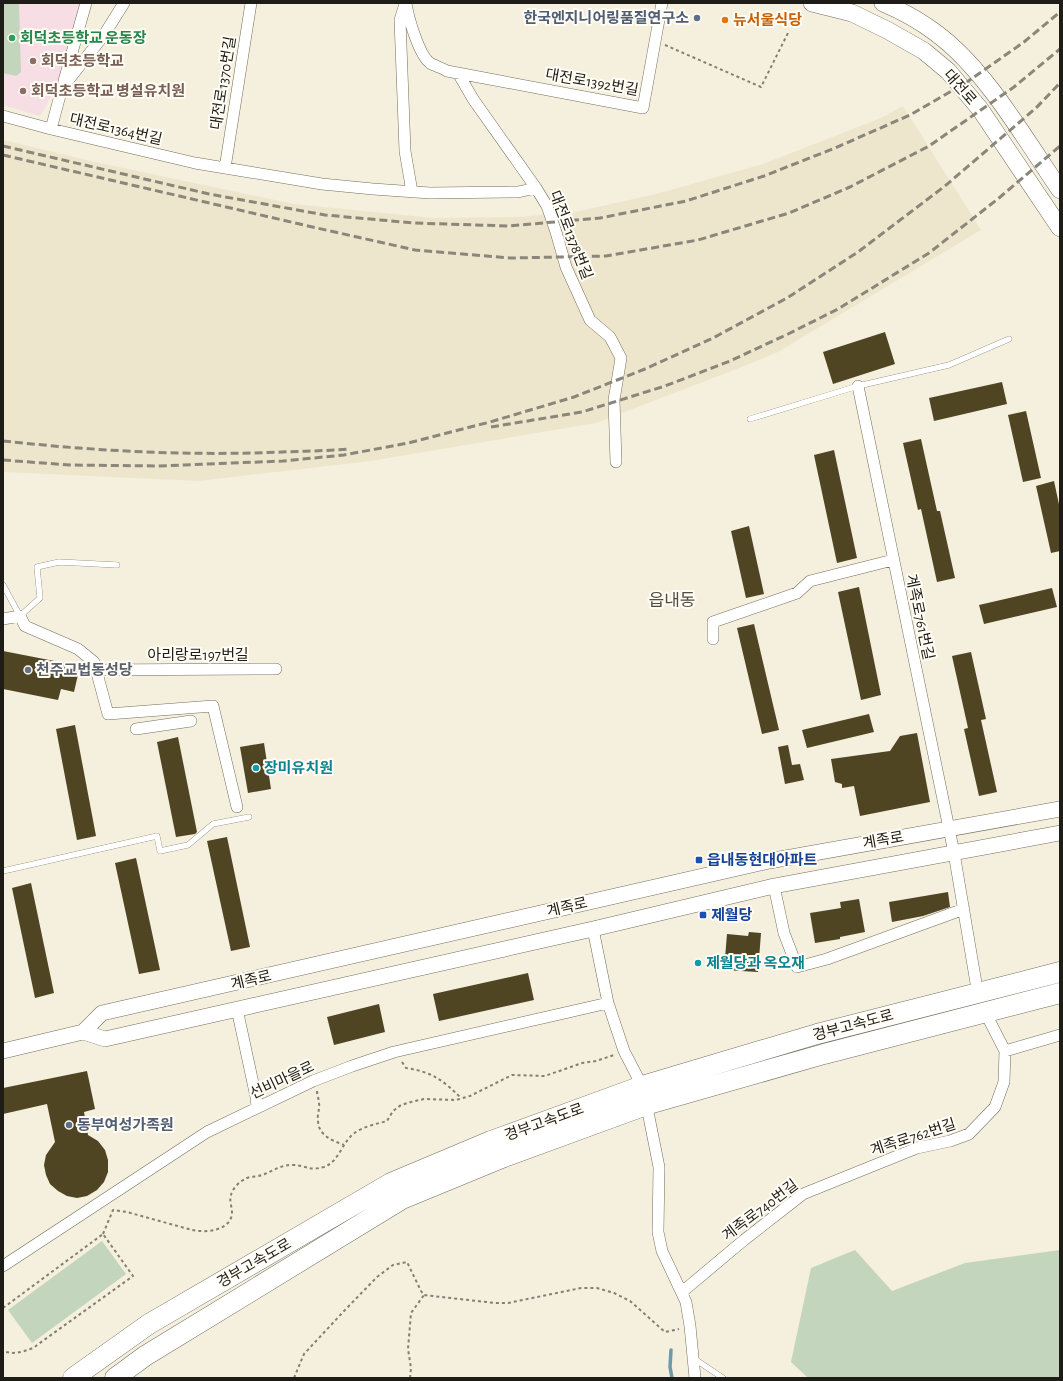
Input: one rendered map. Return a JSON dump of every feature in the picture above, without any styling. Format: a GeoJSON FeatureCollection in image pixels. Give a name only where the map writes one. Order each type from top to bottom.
{"type":"FeatureCollection","features":[{"type":"Feature","properties":{"kind":"highway","name":"경부고속도로"},"geometry":{"type":"LineString","coordinates":[[73,1378],[149,1324],[391,1183],[491,1141],[642,1086],[817,1034],[1060,972]]}},
{"type":"Feature","properties":{"kind":"highway","name":"경부고속도로"},"geometry":{"type":"LineString","coordinates":[[115,1378],[145,1356],[402,1199],[504,1157],[649,1104],[824,1054],[1060,993]]}},
{"type":"Feature","properties":{"kind":"main road","name":"대전로"},"geometry":{"type":"LineString","coordinates":[[812,3],[852,13],[887,30],[924,51],[948,71],[980,110],[1060,228]]}},
{"type":"Feature","properties":{"kind":"main road","name":"대전로"},"geometry":{"type":"LineString","coordinates":[[883,3],[903,12],[937,33],[966,60],[998,98],[1060,190]]}},
{"type":"Feature","properties":{"kind":"main road","name":"계족로"},"geometry":{"type":"LineString","coordinates":[[1060,809],[948,828],[762,863],[102,1013],[83,1032],[105,1039],[774,886],[1060,833]]}},
{"type":"Feature","properties":{"kind":"main road"},"geometry":{"type":"LineString","coordinates":[[3,1051],[83,1032]]}},
{"type":"Feature","properties":{"kind":"street"},"geometry":{"type":"LineString","coordinates":[[62,88],[86,3]]}},
{"type":"Feature","properties":{"kind":"street","name":"대전로1364번길"},"geometry":{"type":"LineString","coordinates":[[124,3],[104,35],[62,88],[51,129],[195,162],[322,184],[373,190],[412,192],[518,192],[536,188]]}},
{"type":"Feature","properties":{"kind":"street","name":"대전로1370번길"},"geometry":{"type":"LineString","coordinates":[[225,168],[251,3]]}},
{"type":"Feature","properties":{"kind":"street"},"geometry":{"type":"LineString","coordinates":[[405,3],[418,45],[429,62],[447,71],[458,73]]}},
{"type":"Feature","properties":{"kind":"street"},"geometry":{"type":"LineString","coordinates":[[405,3],[400,20],[405,151],[412,192]]}},
{"type":"Feature","properties":{"kind":"street","name":"대전로1392번길"},"geometry":{"type":"LineString","coordinates":[[458,73],[643,108],[662,3]]}},
{"type":"Feature","properties":{"kind":"street","name":"대전로1378번길"},"geometry":{"type":"LineString","coordinates":[[458,73],[473,99],[547,206],[566,267],[590,320],[610,337],[621,358],[614,400],[616,462]]}},
{"type":"Feature","properties":{"kind":"street"},"geometry":{"type":"LineString","coordinates":[[3,116],[51,129]]}},
{"type":"Feature","properties":{"kind":"street","name":"계족로761번길"},"geometry":{"type":"LineString","coordinates":[[858,386],[954,853]]}},
{"type":"Feature","properties":{"kind":"street"},"geometry":{"type":"LineString","coordinates":[[713,639],[712,622],[797,592],[810,581],[893,560]]}},
{"type":"Feature","properties":{"kind":"street"},"geometry":{"type":"LineString","coordinates":[[3,619],[20,616],[24,626],[78,648],[94,662],[108,714],[213,706],[237,807]]}},
{"type":"Feature","properties":{"kind":"street","name":"아리랑로197번길"},"geometry":{"type":"LineString","coordinates":[[96,670],[276,670]]}},
{"type":"Feature","properties":{"kind":"street"},"geometry":{"type":"LineString","coordinates":[[136,729],[191,721]]}},
{"type":"Feature","properties":{"kind":"street"},"geometry":{"type":"LineString","coordinates":[[954,853],[976,983]]}},
{"type":"Feature","properties":{"kind":"street"},"geometry":{"type":"LineString","coordinates":[[774,886],[784,933],[797,968],[827,959],[964,909]]}},
{"type":"Feature","properties":{"kind":"street"},"geometry":{"type":"LineString","coordinates":[[593,928],[608,1003],[624,1051],[638,1078]]}},
{"type":"Feature","properties":{"kind":"street","name":"선비마을로"},"geometry":{"type":"LineString","coordinates":[[3,1266],[207,1132],[313,1081],[394,1052],[608,1003]]}},
{"type":"Feature","properties":{"kind":"street"},"geometry":{"type":"LineString","coordinates":[[237,1009],[258,1107]]}},
{"type":"Feature","properties":{"kind":"street","name":"계족로762번길"},"geometry":{"type":"LineString","coordinates":[[867,1168],[917,1148],[950,1141],[969,1134],[995,1107],[1004,1082],[1005,1051],[986,1014]]}},
{"type":"Feature","properties":{"kind":"street"},"geometry":{"type":"LineString","coordinates":[[1005,1051],[1060,1034]]}},
{"type":"Feature","properties":{"kind":"street"},"geometry":{"type":"LineString","coordinates":[[648,1112],[660,1168],[658,1232],[662,1251],[686,1302],[695,1378]]}},
{"type":"Feature","properties":{"kind":"street","name":"계족로740번길"},"geometry":{"type":"LineString","coordinates":[[682,1292],[744,1240],[803,1194],[867,1168]]}},
{"type":"Feature","properties":{"kind":"lane"},"geometry":{"type":"LineString","coordinates":[[750,419],[858,386],[949,365],[1009,339]]}},
{"type":"Feature","properties":{"kind":"lane"},"geometry":{"type":"LineString","coordinates":[[3,585],[20,616],[40,598],[37,567],[59,562],[117,565]]}},
{"type":"Feature","properties":{"kind":"lane"},"geometry":{"type":"LineString","coordinates":[[3,871],[157,836],[160,851],[188,845],[213,824],[249,817]]}},
{"type":"Feature","properties":{"kind":"lane"},"geometry":{"type":"LineString","coordinates":[[693,1358],[723,1378]]}},
{"type":"Feature","properties":{"kind":"path"},"geometry":{"type":"LineString","coordinates":[[655,40],[762,87],[789,31]]}},
{"type":"Feature","properties":{"kind":"path"},"geometry":{"type":"LineString","coordinates":[[3,1308],[103,1234],[113,1210],[127,1212],[202,1232],[213,1230],[222,1227],[230,1220],[232,1214],[231,1195],[245,1178],[261,1175],[284,1165],[294,1165],[311,1169],[333,1162],[344,1144],[352,1135],[373,1124],[387,1121],[393,1111],[401,1105],[424,1100],[456,1100],[470,1096],[512,1075],[545,1076],[582,1063],[596,1061],[624,1051]]}},
{"type":"Feature","properties":{"kind":"path"},"geometry":{"type":"LineString","coordinates":[[394,1052],[406,1068],[421,1070],[433,1075],[462,1098]]}},
{"type":"Feature","properties":{"kind":"path"},"geometry":{"type":"LineString","coordinates":[[316,1088],[319,1103],[319,1129],[324,1135],[332,1140],[344,1144]]}},
{"type":"Feature","properties":{"kind":"path"},"geometry":{"type":"LineString","coordinates":[[3,1351],[12,1354],[33,1348],[133,1276],[103,1234]]}},
{"type":"Feature","properties":{"kind":"path"},"geometry":{"type":"LineString","coordinates":[[294,1378],[304,1354],[311,1345],[377,1277],[393,1265],[407,1262],[420,1291],[424,1295],[495,1303],[508,1303],[581,1288],[597,1288],[614,1293],[630,1301],[665,1332],[690,1326]]}},
{"type":"Feature","properties":{"kind":"path"},"geometry":{"type":"LineString","coordinates":[[410,1378],[411,1368],[408,1349],[411,1313],[424,1295]]}},
{"type":"Feature","properties":{"kind":"shaded area","name":"회덕초등학교"},"geometry":{"type":"Polygon","coordinates":[[[3,3],[79,3],[79,14],[68,44],[59,78],[40,116],[3,105],[3,3]]]}},
{"type":"Feature","properties":{"kind":"shaded area"},"geometry":{"type":"Polygon","coordinates":[[[903,106],[981,230],[778,352],[742,367],[596,423],[371,461],[199,481],[3,472],[3,140],[95,162],[294,204],[434,218],[518,217],[575,212],[656,194],[763,164],[881,118],[903,106]]]}},
{"type":"Feature","properties":{"kind":"green space","name":"회덕초등학교 운동장"},"geometry":{"type":"Polygon","coordinates":[[[3,3],[19,3],[21,72],[16,76],[3,73],[3,3]]]}},
{"type":"Feature","properties":{"kind":"green space"},"geometry":{"type":"Polygon","coordinates":[[[102,1241],[126,1274],[32,1343],[8,1310],[102,1241]]]}},
{"type":"Feature","properties":{"kind":"green space"},"geometry":{"type":"Polygon","coordinates":[[[855,1250],[892,1291],[965,1263],[1060,1250],[1060,1378],[808,1378],[791,1362],[811,1268],[855,1250]]]}},
{"type":"Feature","properties":{"kind":"building"},"geometry":{"type":"Polygon","coordinates":[[[885,332],[895,364],[833,384],[823,352],[885,332]]]}},
{"type":"Feature","properties":{"kind":"building"},"geometry":{"type":"Polygon","coordinates":[[[1002,382],[1007,404],[934,421],[929,398],[1002,382]]]}},
{"type":"Feature","properties":{"kind":"building"},"geometry":{"type":"Polygon","coordinates":[[[1026,411],[1041,478],[1023,482],[1008,415],[1026,411]]]}},
{"type":"Feature","properties":{"kind":"building"},"geometry":{"type":"Polygon","coordinates":[[[921,439],[937,511],[940,511],[955,578],[937,582],[921,509],[918,510],[903,443],[921,439]]]}},
{"type":"Feature","properties":{"kind":"building"},"geometry":{"type":"Polygon","coordinates":[[[834,450],[857,558],[837,563],[814,455],[834,450]]]}},
{"type":"Feature","properties":{"kind":"building"},"geometry":{"type":"Polygon","coordinates":[[[1054,481],[1060,509],[1060,551],[1051,553],[1036,486],[1054,481]]]}},
{"type":"Feature","properties":{"kind":"building"},"geometry":{"type":"Polygon","coordinates":[[[749,526],[764,594],[746,598],[731,531],[749,526]]]}},
{"type":"Feature","properties":{"kind":"building"},"geometry":{"type":"Polygon","coordinates":[[[859,587],[881,695],[861,700],[838,592],[859,587]]]}},
{"type":"Feature","properties":{"kind":"building"},"geometry":{"type":"Polygon","coordinates":[[[1052,588],[1057,607],[984,624],[979,605],[1052,588]]]}},
{"type":"Feature","properties":{"kind":"building"},"geometry":{"type":"Polygon","coordinates":[[[754,624],[779,730],[762,734],[737,628],[754,624]]]}},
{"type":"Feature","properties":{"kind":"building"},"geometry":{"type":"Polygon","coordinates":[[[3,651],[80,666],[74,692],[61,689],[58,700],[3,689],[3,651]]]}},
{"type":"Feature","properties":{"kind":"building"},"geometry":{"type":"Polygon","coordinates":[[[971,652],[986,719],[981,720],[997,792],[979,796],[964,729],[968,728],[952,656],[971,652]]]}},
{"type":"Feature","properties":{"kind":"building"},"geometry":{"type":"Polygon","coordinates":[[[869,714],[874,732],[807,748],[802,730],[869,714]]]}},
{"type":"Feature","properties":{"kind":"building"},"geometry":{"type":"Polygon","coordinates":[[[75,725],[96,836],[77,840],[56,729],[75,725]]]}},
{"type":"Feature","properties":{"kind":"building"},"geometry":{"type":"Polygon","coordinates":[[[917,733],[930,802],[860,816],[854,786],[842,788],[842,784],[835,782],[831,759],[890,751],[900,736],[917,733]]]}},
{"type":"Feature","properties":{"kind":"building"},"geometry":{"type":"Polygon","coordinates":[[[178,737],[197,832],[195,834],[176,837],[157,742],[178,737]]]}},
{"type":"Feature","properties":{"kind":"building","name":"장미유치원"},"geometry":{"type":"Polygon","coordinates":[[[264,743],[271,789],[248,793],[240,747],[264,743]]]}},
{"type":"Feature","properties":{"kind":"building"},"geometry":{"type":"Polygon","coordinates":[[[788,745],[792,765],[800,764],[804,780],[785,784],[778,747],[788,745]]]}},
{"type":"Feature","properties":{"kind":"building"},"geometry":{"type":"Polygon","coordinates":[[[227,837],[250,947],[231,951],[207,841],[227,837]]]}},
{"type":"Feature","properties":{"kind":"building"},"geometry":{"type":"Polygon","coordinates":[[[136,858],[160,970],[139,974],[115,863],[136,858]]]}},
{"type":"Feature","properties":{"kind":"building"},"geometry":{"type":"Polygon","coordinates":[[[31,883],[54,993],[35,998],[12,888],[31,883]]]}},
{"type":"Feature","properties":{"kind":"building"},"geometry":{"type":"Polygon","coordinates":[[[948,892],[950,907],[923,916],[892,922],[889,902],[948,892]]]}},
{"type":"Feature","properties":{"kind":"building"},"geometry":{"type":"Polygon","coordinates":[[[859,899],[865,932],[840,937],[840,939],[815,943],[810,913],[841,908],[840,902],[859,899]]]}},
{"type":"Feature","properties":{"kind":"building"},"geometry":{"type":"Polygon","coordinates":[[[749,932],[761,933],[758,972],[724,970],[727,934],[748,936],[749,932]]]}},
{"type":"Feature","properties":{"kind":"building"},"geometry":{"type":"Polygon","coordinates":[[[528,973],[534,1000],[439,1021],[433,994],[528,973]]]}},
{"type":"Feature","properties":{"kind":"building"},"geometry":{"type":"Polygon","coordinates":[[[379,1004],[385,1032],[334,1045],[327,1017],[379,1004]]]}},
{"type":"Feature","properties":{"kind":"building","name":"동부여성가족원"},"geometry":{"type":"Polygon","coordinates":[[[87,1071],[95,1109],[84,1112],[88,1135],[98,1141],[105,1150],[108,1160],[108,1172],[104,1182],[97,1190],[87,1196],[77,1198],[67,1196],[58,1191],[50,1184],[46,1175],[44,1165],[46,1155],[55,1142],[47,1104],[3,1114],[3,1088],[87,1071]]]}},
{"type":"Feature","properties":{"kind":"waterway"},"geometry":{"type":"LineString","coordinates":[[671,1350],[670,1367],[672,1378]]}},
{"type":"Feature","properties":{"kind":"railway"},"geometry":{"type":"LineString","coordinates":[[3,146],[209,194],[325,215],[414,223],[508,226],[600,218],[686,201],[764,176],[835,148],[910,115],[967,82],[1024,42],[1060,12]]}},
{"type":"Feature","properties":{"kind":"railway"},"geometry":{"type":"LineString","coordinates":[[3,155],[415,250],[510,258],[606,256],[698,240],[789,213],[850,187],[929,146],[1014,87],[1060,49]]}},
{"type":"Feature","properties":{"kind":"railway"},"geometry":{"type":"LineString","coordinates":[[3,460],[70,465],[158,466],[283,461],[344,455],[408,443],[490,422],[574,397],[645,369],[713,338],[787,298],[858,252],[945,186],[1036,108],[1060,83]]}},
{"type":"Feature","properties":{"kind":"railway"},"geometry":{"type":"LineString","coordinates":[[491,427],[582,412],[665,386],[730,361],[788,334],[838,309],[929,253],[999,198],[1060,146]]}},
{"type":"Feature","properties":{"kind":"railway"},"geometry":{"type":"LineString","coordinates":[[3,441],[72,448],[177,453],[247,453],[348,449]]}},
{"type":"Feature","properties":{"kind":"place","name":"한국엔지니어링품질연구소"},"geometry":{"type":"Point","coordinates":[697,18]}},
{"type":"Feature","properties":{"kind":"place","name":"뉴서울식당"},"geometry":{"type":"Point","coordinates":[725,20]}},
{"type":"Feature","properties":{"kind":"place","name":"회덕초등학교 운동장"},"geometry":{"type":"Point","coordinates":[12,38]}},
{"type":"Feature","properties":{"kind":"place","name":"회덕초등학교"},"geometry":{"type":"Point","coordinates":[33,61]}},
{"type":"Feature","properties":{"kind":"place","name":"회덕초등학교 병설유치원"},"geometry":{"type":"Point","coordinates":[23,91]}},
{"type":"Feature","properties":{"kind":"place","name":"천주교법동성당"},"geometry":{"type":"Point","coordinates":[28,670]}},
{"type":"Feature","properties":{"kind":"place","name":"장미유치원"},"geometry":{"type":"Point","coordinates":[256,768]}},
{"type":"Feature","properties":{"kind":"place","name":"읍내동현대아파트"},"geometry":{"type":"Point","coordinates":[699,860]}},
{"type":"Feature","properties":{"kind":"place","name":"제월당"},"geometry":{"type":"Point","coordinates":[703,915]}},
{"type":"Feature","properties":{"kind":"place","name":"제월당과 옥오재"},"geometry":{"type":"Point","coordinates":[698,963]}},
{"type":"Feature","properties":{"kind":"place","name":"동부여성가족원"},"geometry":{"type":"Point","coordinates":[69,1125]}},
{"type":"Feature","properties":{"kind":"district","name":"읍내동"},"geometry":{"type":"Point","coordinates":[672,600]}}]}
